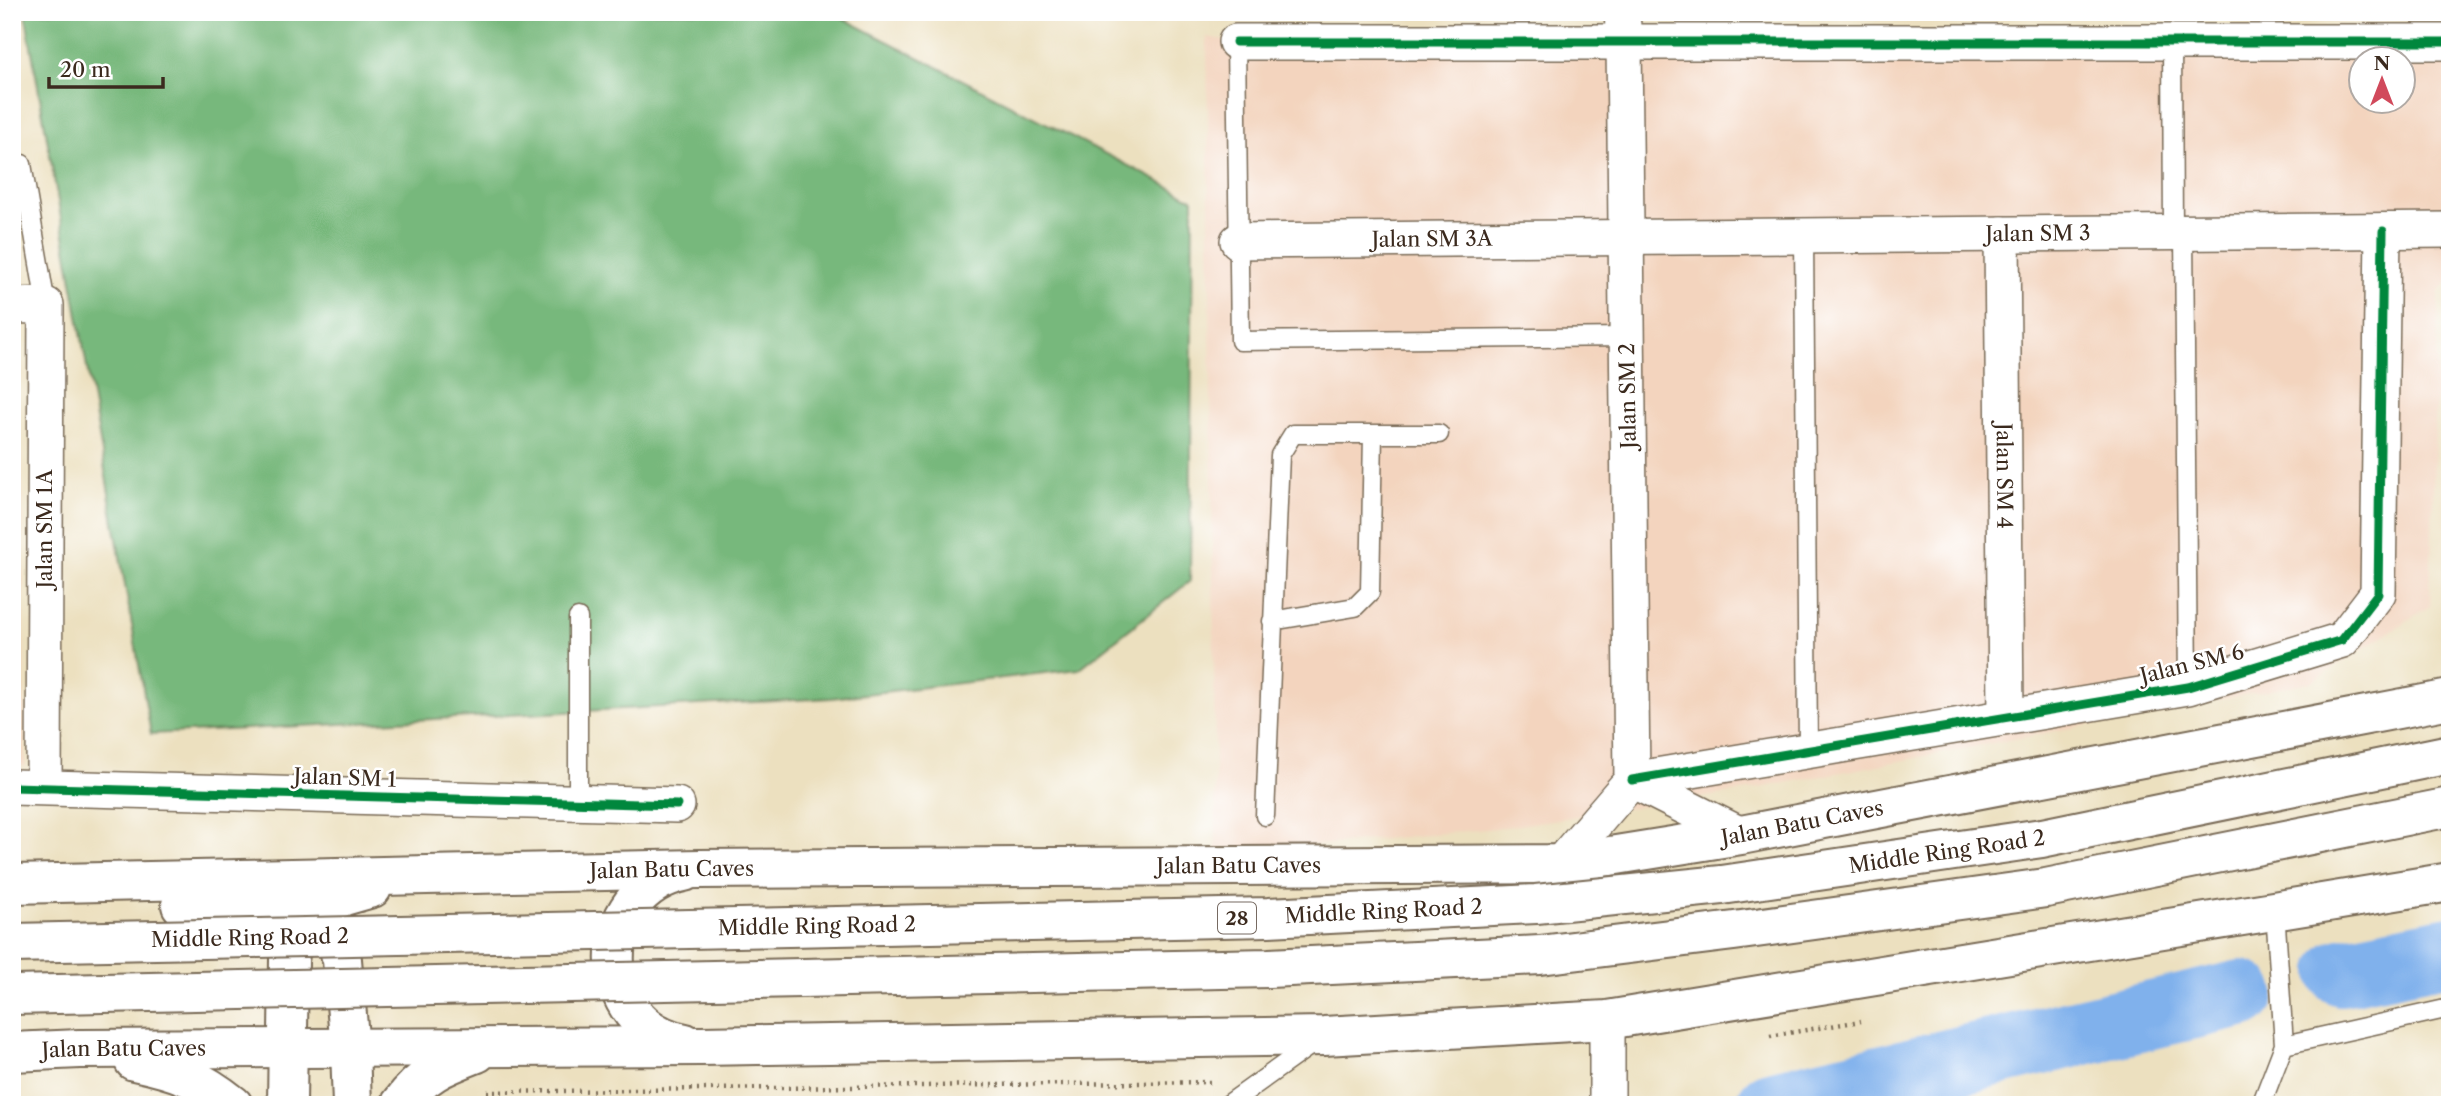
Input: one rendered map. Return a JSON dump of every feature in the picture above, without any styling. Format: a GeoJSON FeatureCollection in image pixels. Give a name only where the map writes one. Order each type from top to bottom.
{"type":"FeatureCollection","features":[{"type":"Feature","properties":{"kind":"main road","name":"Jalan Batu Caves"},"geometry":{"type":"LineString","coordinates":[[12,884],[699,869],[1560,864],[1741,835],[2450,699]]}},
{"type":"Feature","properties":{"kind":"main road","name":"Middle Ring Road 2"},"geometry":{"type":"LineString","coordinates":[[12,943],[1268,917],[1536,904],[1722,885],[2042,838],[2450,754]]}},
{"type":"Feature","properties":{"kind":"main road"},"geometry":{"type":"LineString","coordinates":[[12,995],[1269,968],[1540,955],[1734,932],[2046,887],[2450,807]]}},
{"type":"Feature","properties":{"kind":"main road"},"geometry":{"type":"LineString","coordinates":[[699,869],[668,875],[645,890],[620,923],[615,939],[614,960],[617,981],[634,1013],[653,1030],[675,1041],[701,1046]]}},
{"type":"Feature","properties":{"kind":"main road"},"geometry":{"type":"LineString","coordinates":[[88,884],[146,904],[311,909],[386,884],[478,872]]}},
{"type":"Feature","properties":{"kind":"main road","name":"Jalan Batu Caves"},"geometry":{"type":"LineString","coordinates":[[12,1052],[80,1049],[701,1046],[1324,1036],[1607,1020],[2450,882]]}},
{"type":"Feature","properties":{"kind":"main road"},"geometry":{"type":"LineString","coordinates":[[287,1105],[289,960],[293,932],[311,909]]}},
{"type":"Feature","properties":{"kind":"main road"},"geometry":{"type":"LineString","coordinates":[[311,909],[333,930],[342,960],[352,1105]]}},
{"type":"Feature","properties":{"kind":"main road"},"geometry":{"type":"LineString","coordinates":[[400,1105],[408,1093],[437,1068],[492,1047]]}},
{"type":"Feature","properties":{"kind":"main road"},"geometry":{"type":"LineString","coordinates":[[80,1049],[172,1070],[209,1085],[233,1105]]}},
{"type":"Feature","properties":{"kind":"street"},"geometry":{"type":"LineString","coordinates":[[1236,42],[1623,27],[2172,40],[2450,42]]}},
{"type":"Feature","properties":{"kind":"street","name":"Jalan SM 2"},"geometry":{"type":"LineString","coordinates":[[1623,27],[1632,779]]}},
{"type":"Feature","properties":{"kind":"street","name":"Jalan SM 3"},"geometry":{"type":"LineString","coordinates":[[1626,238],[2450,230]]}},
{"type":"Feature","properties":{"kind":"street","name":"Jalan SM 6"},"geometry":{"type":"LineString","coordinates":[[1632,779],[2188,687],[2342,640],[2378,593],[2383,231]]}},
{"type":"Feature","properties":{"kind":"street","name":"Jalan SM 4"},"geometry":{"type":"LineString","coordinates":[[2002,234],[2006,717]]}},
{"type":"Feature","properties":{"kind":"street","name":"Jalan SM 3A"},"geometry":{"type":"LineString","coordinates":[[1238,241],[1626,238]]}},
{"type":"Feature","properties":{"kind":"street","name":"Jalan SM 1A"},"geometry":{"type":"LineString","coordinates":[[28,787],[29,305]]}},
{"type":"Feature","properties":{"kind":"street"},"geometry":{"type":"LineString","coordinates":[[1560,864],[1632,779],[1741,835]]}},
{"type":"Feature","properties":{"kind":"street","name":"Jalan SM 1"},"geometry":{"type":"LineString","coordinates":[[28,787],[677,805]]}},
{"type":"Feature","properties":{"kind":"street"},"geometry":{"type":"LineString","coordinates":[[1607,1020],[1607,1105]]}},
{"type":"Feature","properties":{"kind":"lane"},"geometry":{"type":"LineString","coordinates":[[2172,40],[2179,232],[2188,687]]}},
{"type":"Feature","properties":{"kind":"lane"},"geometry":{"type":"LineString","coordinates":[[1236,42],[1240,341],[1627,337]]}},
{"type":"Feature","properties":{"kind":"lane"},"geometry":{"type":"LineString","coordinates":[[12,164],[22,164],[29,305]]}},
{"type":"Feature","properties":{"kind":"lane"},"geometry":{"type":"LineString","coordinates":[[1804,236],[1808,749]]}},
{"type":"Feature","properties":{"kind":"lane"},"geometry":{"type":"LineString","coordinates":[[1265,816],[1280,456],[1293,433],[1439,434]]}},
{"type":"Feature","properties":{"kind":"lane"},"geometry":{"type":"LineString","coordinates":[[1272,621],[1355,607],[1370,592],[1373,434]]}},
{"type":"Feature","properties":{"kind":"lane"},"geometry":{"type":"LineString","coordinates":[[578,618],[578,803]]}},
{"type":"Feature","properties":{"kind":"lane"},"geometry":{"type":"LineString","coordinates":[[2260,1105],[2284,1045],[2275,910]]}},
{"type":"Feature","properties":{"kind":"lane"},"geometry":{"type":"LineString","coordinates":[[2284,1045],[2450,1008]]}},
{"type":"Feature","properties":{"kind":"lane"},"geometry":{"type":"LineString","coordinates":[[1227,1105],[1324,1036]]}},
{"type":"Feature","properties":{"kind":"shaded area"},"geometry":{"type":"Polygon","coordinates":[[[1207,37],[1236,42],[2346,55],[2346,116],[2416,116],[2416,56],[2450,56],[2450,281],[2439,290],[2430,606],[2311,682],[1738,792],[1498,828],[1216,855],[1207,37]]]}},
{"type":"Feature","properties":{"kind":"shaded area"},"geometry":{"type":"Polygon","coordinates":[[[12,454],[22,454],[25,766],[12,766],[12,454]]]}},
{"type":"Feature","properties":{"kind":"green space"},"geometry":{"type":"Polygon","coordinates":[[[25,12],[831,12],[1193,199],[1190,581],[1079,669],[831,698],[151,734],[25,12]]]}},
{"type":"Feature","properties":{"kind":"waterway"},"geometry":{"type":"LineString","coordinates":[[2342,972],[2450,950]]}},
{"type":"Feature","properties":{"kind":"waterway"},"geometry":{"type":"LineString","coordinates":[[1770,1105],[2241,994]]}},
{"type":"Feature","properties":{"kind":"cycle path"},"geometry":{"type":"LineString","coordinates":[[1236,42],[2450,42]]}},
{"type":"Feature","properties":{"kind":"cycle path"},"geometry":{"type":"LineString","coordinates":[[1632,780],[2188,687],[2342,640],[2378,593],[2383,231]]}},
{"type":"Feature","properties":{"kind":"cycle path"},"geometry":{"type":"LineString","coordinates":[[12,787],[677,805]]}}]}
